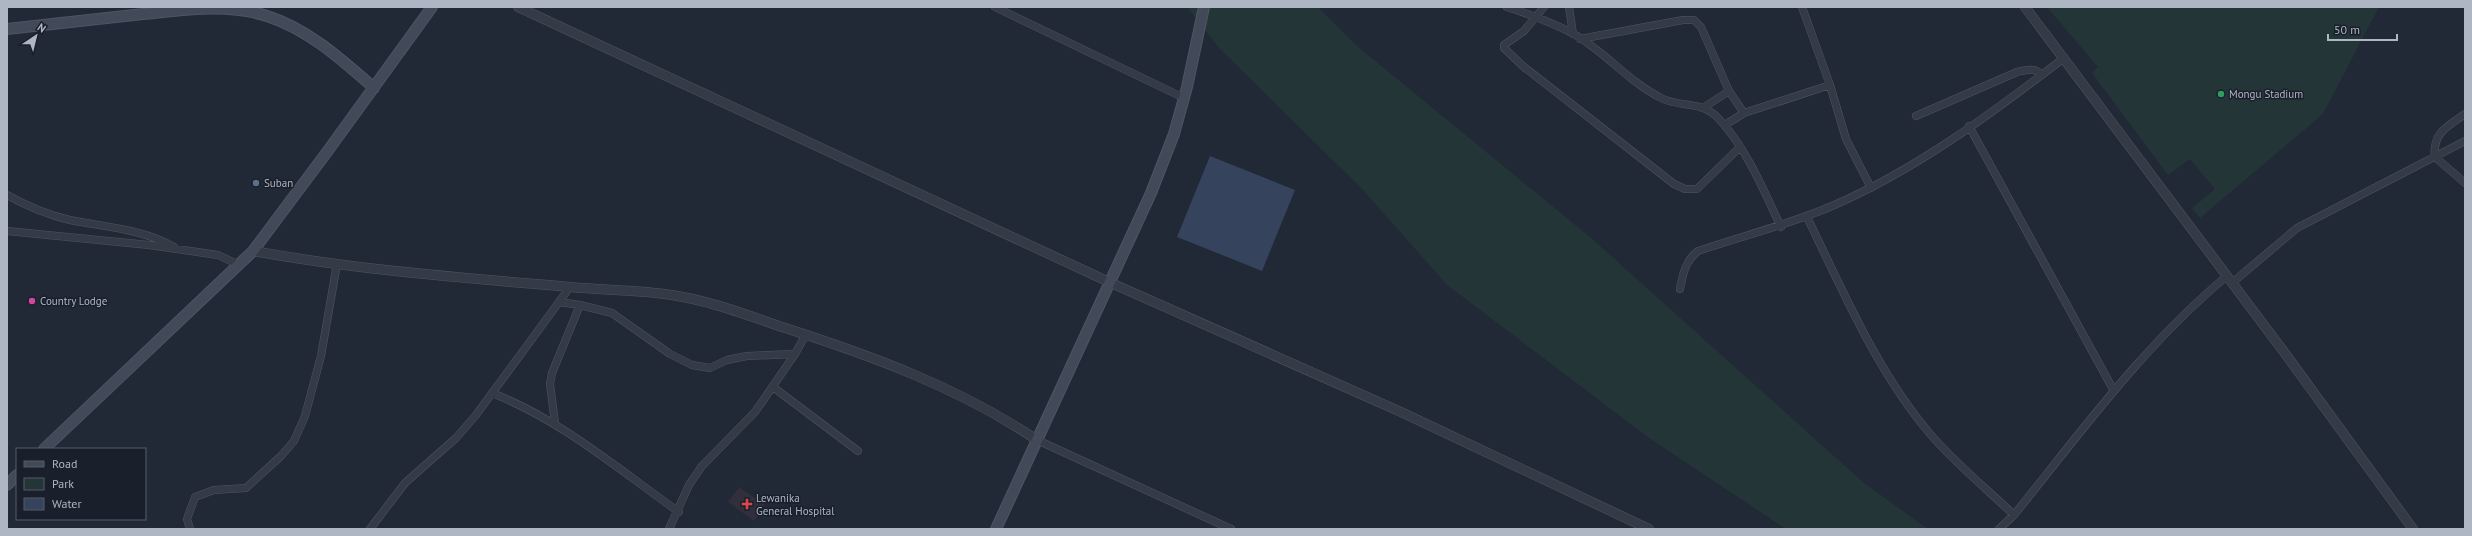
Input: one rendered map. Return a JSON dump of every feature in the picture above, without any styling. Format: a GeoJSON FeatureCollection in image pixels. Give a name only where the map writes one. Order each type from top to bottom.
{"type":"FeatureCollection","features":[{"type":"Feature","properties":{"kind":"main road"},"geometry":{"type":"LineString","coordinates":[[45,448],[253,251],[432,7]]}},
{"type":"Feature","properties":{"kind":"main road"},"geometry":{"type":"LineString","coordinates":[[996,529],[1151,193],[1174,134],[1184,98],[1204,7]]}},
{"type":"Feature","properties":{"kind":"main road"},"geometry":{"type":"LineString","coordinates":[[7,29],[181,10],[242,10],[267,16],[308,36],[328,50],[374,88]]}},
{"type":"Feature","properties":{"kind":"main road"},"geometry":{"type":"LineString","coordinates":[[7,485],[16,476]]}},
{"type":"Feature","properties":{"kind":"street"},"geometry":{"type":"LineString","coordinates":[[518,7],[1109,282],[1401,412],[1649,529]]}},
{"type":"Feature","properties":{"kind":"street"},"geometry":{"type":"LineString","coordinates":[[994,7],[1184,98]]}},
{"type":"Feature","properties":{"kind":"street"},"geometry":{"type":"LineString","coordinates":[[1507,7],[1537,17],[1572,34],[1649,92],[1665,100],[1704,108],[1715,115],[1725,125],[1739,148],[1760,184],[1781,227]]}},
{"type":"Feature","properties":{"kind":"street"},"geometry":{"type":"LineString","coordinates":[[1544,7],[1537,17],[1504,48],[1524,67],[1674,184],[1685,189],[1697,189],[1739,148]]}},
{"type":"Feature","properties":{"kind":"street"},"geometry":{"type":"LineString","coordinates":[[1569,7],[1572,34]]}},
{"type":"Feature","properties":{"kind":"street"},"geometry":{"type":"LineString","coordinates":[[1802,7],[1830,85],[1846,139],[1871,188]]}},
{"type":"Feature","properties":{"kind":"street"},"geometry":{"type":"LineString","coordinates":[[2026,7],[2413,529]]}},
{"type":"Feature","properties":{"kind":"street"},"geometry":{"type":"LineString","coordinates":[[1580,40],[1683,20],[1694,20],[1706,35],[1729,91],[1744,113]]}},
{"type":"Feature","properties":{"kind":"street"},"geometry":{"type":"LineString","coordinates":[[1680,289],[1685,266],[1690,257],[1698,251],[1781,227],[1871,188],[1970,126],[2064,58]]}},
{"type":"Feature","properties":{"kind":"street"},"geometry":{"type":"LineString","coordinates":[[1916,116],[2017,72],[2031,69],[2038,71],[2042,75]]}},
{"type":"Feature","properties":{"kind":"street"},"geometry":{"type":"LineString","coordinates":[[1725,125],[1744,113],[1830,85]]}},
{"type":"Feature","properties":{"kind":"street"},"geometry":{"type":"LineString","coordinates":[[1704,108],[1729,91]]}},
{"type":"Feature","properties":{"kind":"street"},"geometry":{"type":"LineString","coordinates":[[2465,114],[2438,136],[2434,146],[2436,157],[2465,183]]}},
{"type":"Feature","properties":{"kind":"street"},"geometry":{"type":"LineString","coordinates":[[1970,126],[2114,391]]}},
{"type":"Feature","properties":{"kind":"street"},"geometry":{"type":"LineString","coordinates":[[1999,529],[2014,515],[2142,357],[2180,318],[2297,228],[2465,141]]}},
{"type":"Feature","properties":{"kind":"street"},"geometry":{"type":"LineString","coordinates":[[7,195],[32,208],[68,219],[139,233],[178,249]]}},
{"type":"Feature","properties":{"kind":"street"},"geometry":{"type":"LineString","coordinates":[[1807,216],[1843,290],[1895,385],[1932,435],[2014,515]]}},
{"type":"Feature","properties":{"kind":"street"},"geometry":{"type":"LineString","coordinates":[[7,230],[178,249],[218,255],[239,265]]}},
{"type":"Feature","properties":{"kind":"street"},"geometry":{"type":"LineString","coordinates":[[253,251],[337,264],[570,287],[666,294],[728,309],[806,334],[936,382],[980,405],[1037,440],[1231,529]]}},
{"type":"Feature","properties":{"kind":"street"},"geometry":{"type":"LineString","coordinates":[[190,529],[187,518],[195,497],[214,490],[246,488],[281,456],[294,441],[305,416],[321,356],[337,264]]}},
{"type":"Feature","properties":{"kind":"street"},"geometry":{"type":"LineString","coordinates":[[370,529],[405,483],[456,438],[492,393],[570,287]]}},
{"type":"Feature","properties":{"kind":"street"},"geometry":{"type":"LineString","coordinates":[[559,302],[580,305],[612,313],[670,354],[692,365],[710,368],[728,360],[747,356],[795,354]]}},
{"type":"Feature","properties":{"kind":"street"},"geometry":{"type":"LineString","coordinates":[[555,423],[550,384],[552,373],[580,305]]}},
{"type":"Feature","properties":{"kind":"street"},"geometry":{"type":"LineString","coordinates":[[669,529],[679,512],[690,485],[702,466],[755,412],[774,387],[806,334]]}},
{"type":"Feature","properties":{"kind":"street"},"geometry":{"type":"LineString","coordinates":[[774,387],[858,451]]}},
{"type":"Feature","properties":{"kind":"street"},"geometry":{"type":"LineString","coordinates":[[492,393],[522,405],[555,423],[679,512]]}},
{"type":"Feature","properties":{"kind":"shaded area","name":"Lewanika General Hospital"},"geometry":{"type":"Polygon","coordinates":[[[739,487],[765,505],[754,521],[728,502],[739,487]]]}},
{"type":"Feature","properties":{"kind":"green space"},"geometry":{"type":"Polygon","coordinates":[[[1187,7],[1318,7],[1357,46],[1590,237],[1864,483],[1928,529],[1786,529],[1649,438],[1447,285],[1363,190],[1219,48],[1187,7]]]}},
{"type":"Feature","properties":{"kind":"green space","name":"Mongu Stadium"},"geometry":{"type":"Polygon","coordinates":[[[2047,7],[2379,7],[2323,114],[2200,218],[2192,208],[2215,189],[2190,159],[2168,175],[2092,73],[2098,67],[2047,7]]]}},
{"type":"Feature","properties":{"kind":"water"},"geometry":{"type":"Polygon","coordinates":[[[1210,156],[1295,190],[1262,271],[1177,237],[1210,156]]]}},
{"type":"Feature","properties":{"kind":"place","name":"Mongu Stadium"},"geometry":{"type":"Point","coordinates":[2221,94]}},
{"type":"Feature","properties":{"kind":"place","name":"Suban"},"geometry":{"type":"Point","coordinates":[256,183]}},
{"type":"Feature","properties":{"kind":"place","name":"Country Lodge"},"geometry":{"type":"Point","coordinates":[32,301]}},
{"type":"Feature","properties":{"kind":"place","name":"Lewanika General Hospital"},"geometry":{"type":"Point","coordinates":[747,504]}}]}
